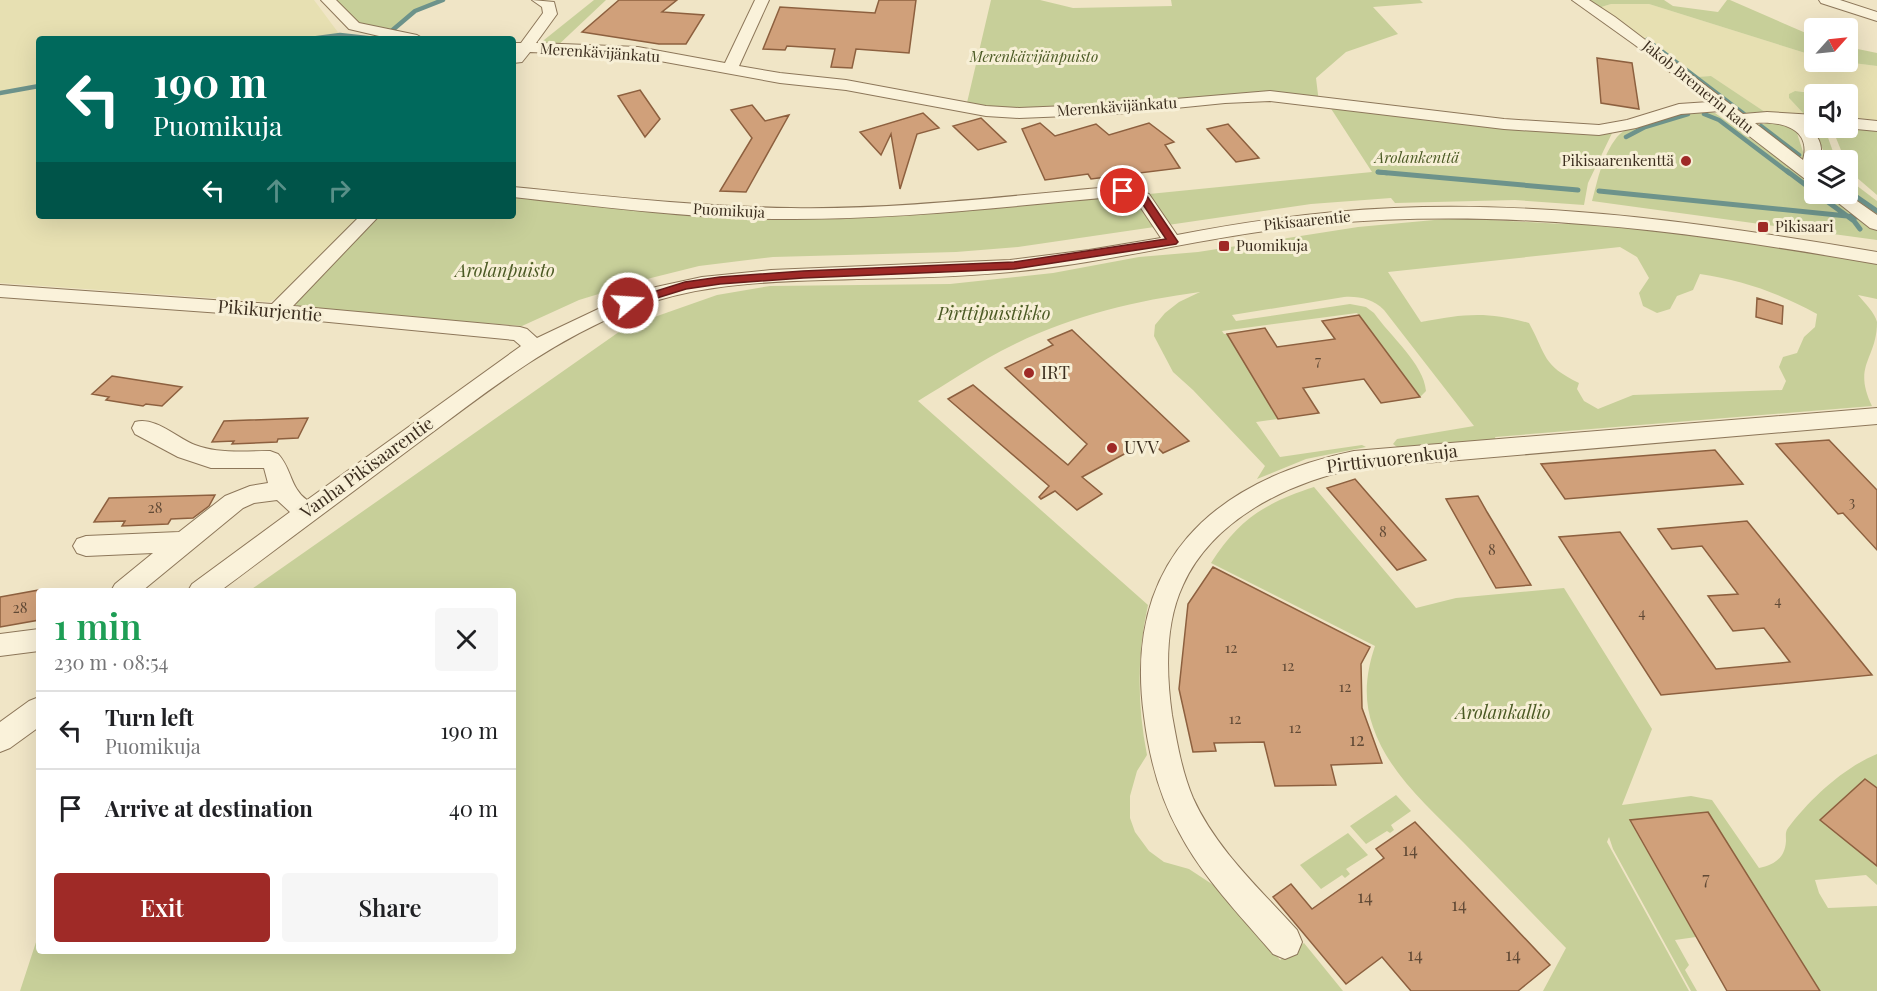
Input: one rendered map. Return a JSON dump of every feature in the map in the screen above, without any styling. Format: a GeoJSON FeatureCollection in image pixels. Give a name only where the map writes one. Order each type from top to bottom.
{"type":"FeatureCollection","features":[{"type":"Feature","properties":{"kind":"street"},"geometry":{"type":"LineString","coordinates":[[328,0],[354,26],[402,36]]}},
{"type":"Feature","properties":{"kind":"street"},"geometry":{"type":"LineString","coordinates":[[520,48],[550,14],[549,5],[539,0]]}},
{"type":"Feature","properties":{"kind":"street"},"geometry":{"type":"LineString","coordinates":[[730,69],[762,0]]}},
{"type":"Feature","properties":{"kind":"street","name":"Jakob Bremerin katu"},"geometry":{"type":"LineString","coordinates":[[1579,0],[1650,48],[1720,106],[1804,170]]}},
{"type":"Feature","properties":{"kind":"street"},"geometry":{"type":"LineString","coordinates":[[1826,0],[1877,17]]}},
{"type":"Feature","properties":{"kind":"street","name":"Merenkävijänkatu"},"geometry":{"type":"LineString","coordinates":[[520,48],[638,52],[780,78],[846,85],[986,111],[1019,113],[1116,109],[1252,96],[1573,130],[1614,129],[1679,109],[1720,106]]}},
{"type":"Feature","properties":{"kind":"street"},"geometry":{"type":"LineString","coordinates":[[1209,116],[1239,110],[1279,109],[1319,103]]}},
{"type":"Feature","properties":{"kind":"street"},"geometry":{"type":"LineString","coordinates":[[1784,117],[1802,128],[1812,141],[1814,150]]}},
{"type":"Feature","properties":{"kind":"street"},"geometry":{"type":"LineString","coordinates":[[1737,119],[1784,117],[1804,119]]}},
{"type":"Feature","properties":{"kind":"street"},"geometry":{"type":"LineString","coordinates":[[1858,124],[1877,126]]}},
{"type":"Feature","properties":{"kind":"street","name":"Puomikuja"},"geometry":{"type":"LineString","coordinates":[[516,192],[713,212],[793,214],[878,212],[1123,191],[1143,198],[1173,242]]}},
{"type":"Feature","properties":{"kind":"street"},"geometry":{"type":"LineString","coordinates":[[1850,204],[1877,224]]}},
{"type":"Feature","properties":{"kind":"street","name":"Pikisaarentie"},"geometry":{"type":"LineString","coordinates":[[535,348],[565,330],[612,309],[685,286],[751,277],[1014,266],[1173,242],[1281,222],[1325,218],[1428,212],[1514,212],[1653,223],[1743,235],[1877,258]]}},
{"type":"Feature","properties":{"kind":"street"},"geometry":{"type":"LineString","coordinates":[[277,311],[367,219]]}},
{"type":"Feature","properties":{"kind":"street","name":"Pikikurjentie"},"geometry":{"type":"LineString","coordinates":[[0,291],[277,311],[519,334],[535,348]]}},
{"type":"Feature","properties":{"kind":"street","name":"Vanha Pikisaarentie"},"geometry":{"type":"LineString","coordinates":[[205,588],[535,348]]}},
{"type":"Feature","properties":{"kind":"street","name":"Pirttivuorenkuja"},"geometry":{"type":"LineString","coordinates":[[1285,942],[1208,852],[1189,821],[1174,789],[1163,747],[1156,703],[1155,660],[1166,594],[1174,575],[1188,555],[1229,513],[1248,498],[1285,479],[1328,465],[1354,460],[1877,416]]}},
{"type":"Feature","properties":{"kind":"street"},"geometry":{"type":"LineString","coordinates":[[143,428],[186,451],[211,459],[270,460],[274,464],[283,490],[290,501],[308,512]]}},
{"type":"Feature","properties":{"kind":"street"},"geometry":{"type":"LineString","coordinates":[[128,588],[234,502],[267,491],[283,490]]}},
{"type":"Feature","properties":{"kind":"street"},"geometry":{"type":"LineString","coordinates":[[87,546],[185,542]]}},
{"type":"Feature","properties":{"kind":"street"},"geometry":{"type":"LineString","coordinates":[[0,645],[36,640]]}},
{"type":"Feature","properties":{"kind":"street"},"geometry":{"type":"LineString","coordinates":[[1,737],[36,712]]}},
{"type":"Feature","properties":{"kind":"shaded area"},"geometry":{"type":"Polygon","coordinates":[[[0,0],[314,0],[340,35],[349,36],[36,36],[36,219],[364,219],[279,297],[269,302],[0,283],[0,0]]]}},
{"type":"Feature","properties":{"kind":"shaded area"},"geometry":{"type":"Polygon","coordinates":[[[1611,4],[1649,4],[1804,53],[1804,72],[1858,72],[1858,64],[1877,66],[1877,122],[1858,119],[1858,84],[1804,84],[1804,92],[1795,91],[1789,98],[1804,114],[1765,112],[1711,76],[1696,77],[1636,32],[1598,8],[1611,4]]]}},
{"type":"Feature","properties":{"kind":"green space"},"geometry":{"type":"Polygon","coordinates":[[[330,0],[443,0],[415,11],[388,34],[361,28],[330,0]]]}},
{"type":"Feature","properties":{"kind":"green space"},"geometry":{"type":"Polygon","coordinates":[[[594,0],[606,0],[554,49],[534,48],[594,0]]]}},
{"type":"Feature","properties":{"kind":"green space","name":"Merenkävijänpuisto"},"geometry":{"type":"Polygon","coordinates":[[[991,0],[1040,0],[1073,8],[1172,6],[1171,0],[1420,0],[1423,3],[1373,7],[1398,34],[1346,52],[1316,78],[1319,103],[1270,96],[1070,111],[966,107],[991,0]]]}},
{"type":"Feature","properties":{"kind":"green space"},"geometry":{"type":"Polygon","coordinates":[[[1586,0],[1664,0],[1673,6],[1718,12],[1727,0],[1730,0],[1804,32],[1804,53],[1649,4],[1611,4],[1598,8],[1586,0]]]}},
{"type":"Feature","properties":{"kind":"green space"},"geometry":{"type":"Polygon","coordinates":[[[1858,49],[1877,53],[1877,66],[1858,64],[1858,49]]]}},
{"type":"Feature","properties":{"kind":"green space"},"geometry":{"type":"Polygon","coordinates":[[[1711,76],[1765,112],[1748,114],[1737,111],[1696,77],[1711,76]]]}},
{"type":"Feature","properties":{"kind":"green space"},"geometry":{"type":"Polygon","coordinates":[[[1795,91],[1804,92],[1804,114],[1789,98],[1789,94],[1795,91]]]}},
{"type":"Feature","properties":{"kind":"green space","name":"Arolanpuisto"},"geometry":{"type":"Polygon","coordinates":[[[1328,104],[1614,129],[1588,183],[1584,205],[1515,200],[1395,203],[1391,198],[1311,204],[1018,247],[956,252],[773,257],[699,266],[651,278],[579,300],[522,326],[309,310],[298,307],[295,303],[374,219],[516,219],[516,194],[715,215],[1094,195],[1139,195],[1372,172],[1328,104]]]}},
{"type":"Feature","properties":{"kind":"green space"},"geometry":{"type":"Polygon","coordinates":[[[1705,111],[1715,113],[1804,177],[1804,204],[1841,204],[1877,229],[1877,240],[1592,201],[1601,168],[1617,137],[1624,131],[1645,122],[1684,113],[1705,111]]]}},
{"type":"Feature","properties":{"kind":"green space"},"geometry":{"type":"Polygon","coordinates":[[[1776,122],[1796,130],[1804,158],[1800,158],[1757,125],[1776,122]]]}},
{"type":"Feature","properties":{"kind":"green space"},"geometry":{"type":"Polygon","coordinates":[[[1858,128],[1877,128],[1877,195],[1858,179],[1858,150],[1841,150],[1836,138],[1858,138],[1858,128]]]}},
{"type":"Feature","properties":{"kind":"green space"},"geometry":{"type":"Polygon","coordinates":[[[1817,138],[1828,138],[1832,150],[1823,150],[1817,138]]]}},
{"type":"Feature","properties":{"kind":"green space"},"geometry":{"type":"Polygon","coordinates":[[[1858,187],[1877,201],[1877,217],[1858,204],[1858,187]]]}},
{"type":"Feature","properties":{"kind":"green space","name":"Pirttipuistikko"},"geometry":{"type":"Polygon","coordinates":[[[1456,218],[1562,224],[1590,222],[1687,232],[1877,263],[1877,299],[1858,295],[1872,311],[1877,322],[1876,335],[1864,380],[1872,406],[1397,447],[1393,444],[1397,439],[1474,426],[1380,306],[1366,299],[1344,297],[1232,315],[1236,321],[1350,304],[1366,307],[1374,313],[1413,361],[1424,381],[1426,391],[1420,397],[1357,313],[1222,331],[1227,334],[1278,419],[1256,422],[1280,457],[1362,445],[1366,447],[1306,459],[1257,479],[1265,466],[1173,372],[1154,336],[1155,325],[1165,313],[1179,302],[1200,292],[1149,300],[1098,312],[1049,329],[1001,351],[918,401],[1148,605],[1140,661],[1141,717],[1147,755],[1137,771],[1130,796],[1130,818],[1135,832],[1149,851],[1164,862],[1189,869],[1227,894],[1280,960],[1304,943],[1343,991],[20,991],[36,942],[36,954],[516,954],[516,588],[253,588],[626,327],[717,295],[770,286],[950,284],[1053,273],[1139,257],[1198,252],[1358,227],[1456,218]],[[1620,247],[1388,272],[1421,322],[1450,317],[1487,315],[1529,323],[1547,359],[1558,371],[1579,383],[1577,389],[1584,401],[1598,409],[1633,395],[1782,390],[1786,381],[1779,367],[1783,357],[1797,353],[1804,337],[1815,327],[1817,314],[1760,288],[1700,274],[1693,290],[1677,296],[1670,309],[1657,313],[1643,306],[1639,293],[1649,278],[1637,257],[1620,247]]]}},
{"type":"Feature","properties":{"kind":"green space","name":"Arolankallio"},"geometry":{"type":"Polygon","coordinates":[[[1314,487],[1416,608],[1456,598],[1564,588],[1652,729],[1622,805],[1691,796],[1712,800],[1759,868],[1781,857],[1787,830],[1817,796],[1852,767],[1877,754],[1877,885],[1866,875],[1815,880],[1819,893],[1828,908],[1877,906],[1877,991],[1820,991],[1707,812],[1630,821],[1696,937],[1675,940],[1689,965],[1685,970],[1697,991],[1691,991],[1613,849],[1609,837],[1607,842],[1689,991],[1543,991],[1566,948],[1424,803],[1389,760],[1373,727],[1368,706],[1369,666],[1375,646],[1211,563],[1232,535],[1255,514],[1281,499],[1314,487]]]}},
{"type":"Feature","properties":{"kind":"green space"},"geometry":{"type":"Polygon","coordinates":[[[1396,795],[1411,811],[1391,825],[1394,830],[1390,833],[1387,831],[1366,844],[1350,826],[1396,795]]]}},
{"type":"Feature","properties":{"kind":"green space"},"geometry":{"type":"Polygon","coordinates":[[[1348,833],[1368,855],[1346,869],[1350,874],[1345,878],[1342,875],[1321,889],[1300,865],[1348,833]]]}},
{"type":"Feature","properties":{"kind":"building"},"geometry":{"type":"Polygon","coordinates":[[[619,0],[677,0],[662,12],[704,15],[686,44],[659,44],[582,32],[619,0]]]}},
{"type":"Feature","properties":{"kind":"building"},"geometry":{"type":"Polygon","coordinates":[[[879,0],[916,0],[909,53],[856,49],[852,68],[831,67],[835,49],[787,46],[785,50],[763,49],[780,7],[875,13],[879,0]]]}},
{"type":"Feature","properties":{"kind":"building"},"geometry":{"type":"Polygon","coordinates":[[[1597,58],[1632,63],[1639,109],[1601,103],[1597,58]]]}},
{"type":"Feature","properties":{"kind":"building"},"geometry":{"type":"Polygon","coordinates":[[[640,90],[660,119],[645,137],[618,96],[640,90]]]}},
{"type":"Feature","properties":{"kind":"building"},"geometry":{"type":"Polygon","coordinates":[[[752,105],[765,121],[789,115],[746,192],[720,191],[752,138],[731,110],[752,105]]]}},
{"type":"Feature","properties":{"kind":"building"},"geometry":{"type":"Polygon","coordinates":[[[923,113],[939,128],[917,134],[900,189],[891,134],[881,155],[860,132],[923,113]]]}},
{"type":"Feature","properties":{"kind":"building"},"geometry":{"type":"Polygon","coordinates":[[[981,118],[1006,142],[978,150],[953,126],[981,118]]]}},
{"type":"Feature","properties":{"kind":"building"},"geometry":{"type":"Polygon","coordinates":[[[1040,123],[1055,136],[1096,124],[1109,135],[1149,123],[1174,142],[1165,145],[1180,168],[1091,179],[1088,174],[1045,180],[1022,129],[1040,123]]]}},
{"type":"Feature","properties":{"kind":"building"},"geometry":{"type":"Polygon","coordinates":[[[1228,124],[1259,158],[1236,162],[1207,129],[1228,124]]]}},
{"type":"Feature","properties":{"kind":"building"},"geometry":{"type":"Polygon","coordinates":[[[1757,298],[1783,306],[1782,324],[1756,317],[1757,298]]]}},
{"type":"Feature","properties":{"kind":"building"},"geometry":{"type":"Polygon","coordinates":[[[1359,315],[1420,397],[1381,403],[1364,379],[1303,388],[1319,413],[1278,419],[1227,334],[1265,328],[1277,347],[1335,339],[1322,321],[1359,315]]]}},
{"type":"Feature","properties":{"kind":"building"},"geometry":{"type":"Polygon","coordinates":[[[1072,330],[1189,441],[1163,453],[1150,440],[1082,477],[1102,494],[1077,510],[1055,491],[1041,499],[1039,497],[1049,486],[948,399],[973,385],[1068,465],[1087,444],[1005,368],[1053,345],[1048,340],[1072,330]]]}},
{"type":"Feature","properties":{"kind":"building"},"geometry":{"type":"Polygon","coordinates":[[[112,376],[182,387],[162,406],[146,404],[143,406],[106,400],[109,397],[92,394],[112,376]]]}},
{"type":"Feature","properties":{"kind":"building"},"geometry":{"type":"Polygon","coordinates":[[[308,418],[298,438],[278,439],[277,442],[232,444],[234,441],[212,442],[224,421],[308,418]]]}},
{"type":"Feature","properties":{"kind":"building"},"geometry":{"type":"Polygon","coordinates":[[[1829,440],[1877,490],[1877,550],[1843,513],[1838,514],[1776,444],[1829,440]]]}},
{"type":"Feature","properties":{"kind":"building"},"geometry":{"type":"Polygon","coordinates":[[[1715,450],[1743,484],[1565,499],[1541,464],[1715,450]]]}},
{"type":"Feature","properties":{"kind":"building"},"geometry":{"type":"Polygon","coordinates":[[[1355,479],[1426,560],[1397,570],[1327,488],[1355,479]]]}},
{"type":"Feature","properties":{"kind":"building"},"geometry":{"type":"Polygon","coordinates":[[[215,495],[209,506],[193,518],[171,519],[168,524],[122,526],[125,521],[94,522],[109,498],[215,495]]]}},
{"type":"Feature","properties":{"kind":"building"},"geometry":{"type":"Polygon","coordinates":[[[1478,496],[1531,585],[1496,588],[1446,499],[1478,496]]]}},
{"type":"Feature","properties":{"kind":"building"},"geometry":{"type":"Polygon","coordinates":[[[1747,521],[1872,675],[1661,695],[1559,537],[1620,532],[1716,669],[1790,662],[1764,628],[1733,631],[1708,596],[1738,594],[1702,546],[1672,549],[1658,529],[1747,521]]]}},
{"type":"Feature","properties":{"kind":"building"},"geometry":{"type":"Polygon","coordinates":[[[1213,567],[1370,647],[1361,664],[1362,708],[1382,763],[1331,765],[1336,785],[1275,786],[1264,742],[1214,743],[1216,751],[1193,752],[1179,689],[1188,604],[1213,567]]]}},
{"type":"Feature","properties":{"kind":"building"},"geometry":{"type":"Polygon","coordinates":[[[36,591],[36,621],[0,627],[0,597],[36,591]]]}},
{"type":"Feature","properties":{"kind":"building"},"geometry":{"type":"Polygon","coordinates":[[[1865,779],[1877,788],[1877,866],[1820,820],[1865,779]]]}},
{"type":"Feature","properties":{"kind":"building"},"geometry":{"type":"Polygon","coordinates":[[[1708,812],[1820,991],[1727,991],[1630,820],[1708,812]]]}},
{"type":"Feature","properties":{"kind":"building"},"geometry":{"type":"Polygon","coordinates":[[[1415,822],[1550,965],[1518,991],[1411,991],[1382,957],[1346,984],[1273,897],[1291,884],[1312,909],[1384,858],[1376,849],[1415,822]]]}},
{"type":"Feature","properties":{"kind":"waterway"},"geometry":{"type":"LineString","coordinates":[[386,36],[415,11],[443,0]]}},
{"type":"Feature","properties":{"kind":"waterway"},"geometry":{"type":"LineString","coordinates":[[332,36],[349,36]]}},
{"type":"Feature","properties":{"kind":"waterway"},"geometry":{"type":"LineString","coordinates":[[1647,40],[1744,114]]}},
{"type":"Feature","properties":{"kind":"waterway"},"geometry":{"type":"LineString","coordinates":[[0,93],[36,87]]}},
{"type":"Feature","properties":{"kind":"waterway"},"geometry":{"type":"LineString","coordinates":[[1626,137],[1645,127],[1688,114]]}},
{"type":"Feature","properties":{"kind":"waterway"},"geometry":{"type":"LineString","coordinates":[[1704,114],[1719,120],[1789,173]]}},
{"type":"Feature","properties":{"kind":"waterway"},"geometry":{"type":"LineString","coordinates":[[1761,126],[1799,155]]}},
{"type":"Feature","properties":{"kind":"waterway"},"geometry":{"type":"LineString","coordinates":[[1787,171],[1804,184]]}},
{"type":"Feature","properties":{"kind":"waterway"},"geometry":{"type":"LineString","coordinates":[[1387,173],[1378,172],[1578,190]]}},
{"type":"Feature","properties":{"kind":"waterway"},"geometry":{"type":"LineString","coordinates":[[1599,191],[1847,216]]}},
{"type":"Feature","properties":{"kind":"waterway"},"geometry":{"type":"LineString","coordinates":[[1858,198],[1877,211]]}},
{"type":"Feature","properties":{"kind":"waterway"},"geometry":{"type":"LineString","coordinates":[[1831,204],[1847,216]]}},
{"type":"Feature","properties":{"kind":"waterway"},"geometry":{"type":"LineString","coordinates":[[1847,216],[1857,217]]}},
{"type":"Feature","properties":{"kind":"waterway"},"geometry":{"type":"LineString","coordinates":[[1847,216],[1860,229]]}},
{"type":"Feature","properties":{"kind":"place","name":"Pikisaarenkenttä"},"geometry":{"type":"Point","coordinates":[1686,161]}},
{"type":"Feature","properties":{"kind":"place","name":"Pikisaari"},"geometry":{"type":"Point","coordinates":[1763,227]}},
{"type":"Feature","properties":{"kind":"place","name":"Puomikuja"},"geometry":{"type":"Point","coordinates":[1224,246]}},
{"type":"Feature","properties":{"kind":"place","name":"IRT"},"geometry":{"type":"Point","coordinates":[1029,373]}},
{"type":"Feature","properties":{"kind":"place","name":"UVV"},"geometry":{"type":"Point","coordinates":[1112,448]}},
{"type":"Feature","properties":{"kind":"route"},"geometry":{"type":"LineString","coordinates":[[628,303],[685,286],[720,280],[803,274],[1014,266],[1173,242],[1143,198],[1123,191]]}},
{"type":"Feature","properties":{"kind":"park label","name":"Arolankenttä"},"geometry":{"type":"Point","coordinates":[1417,158]}}]}
